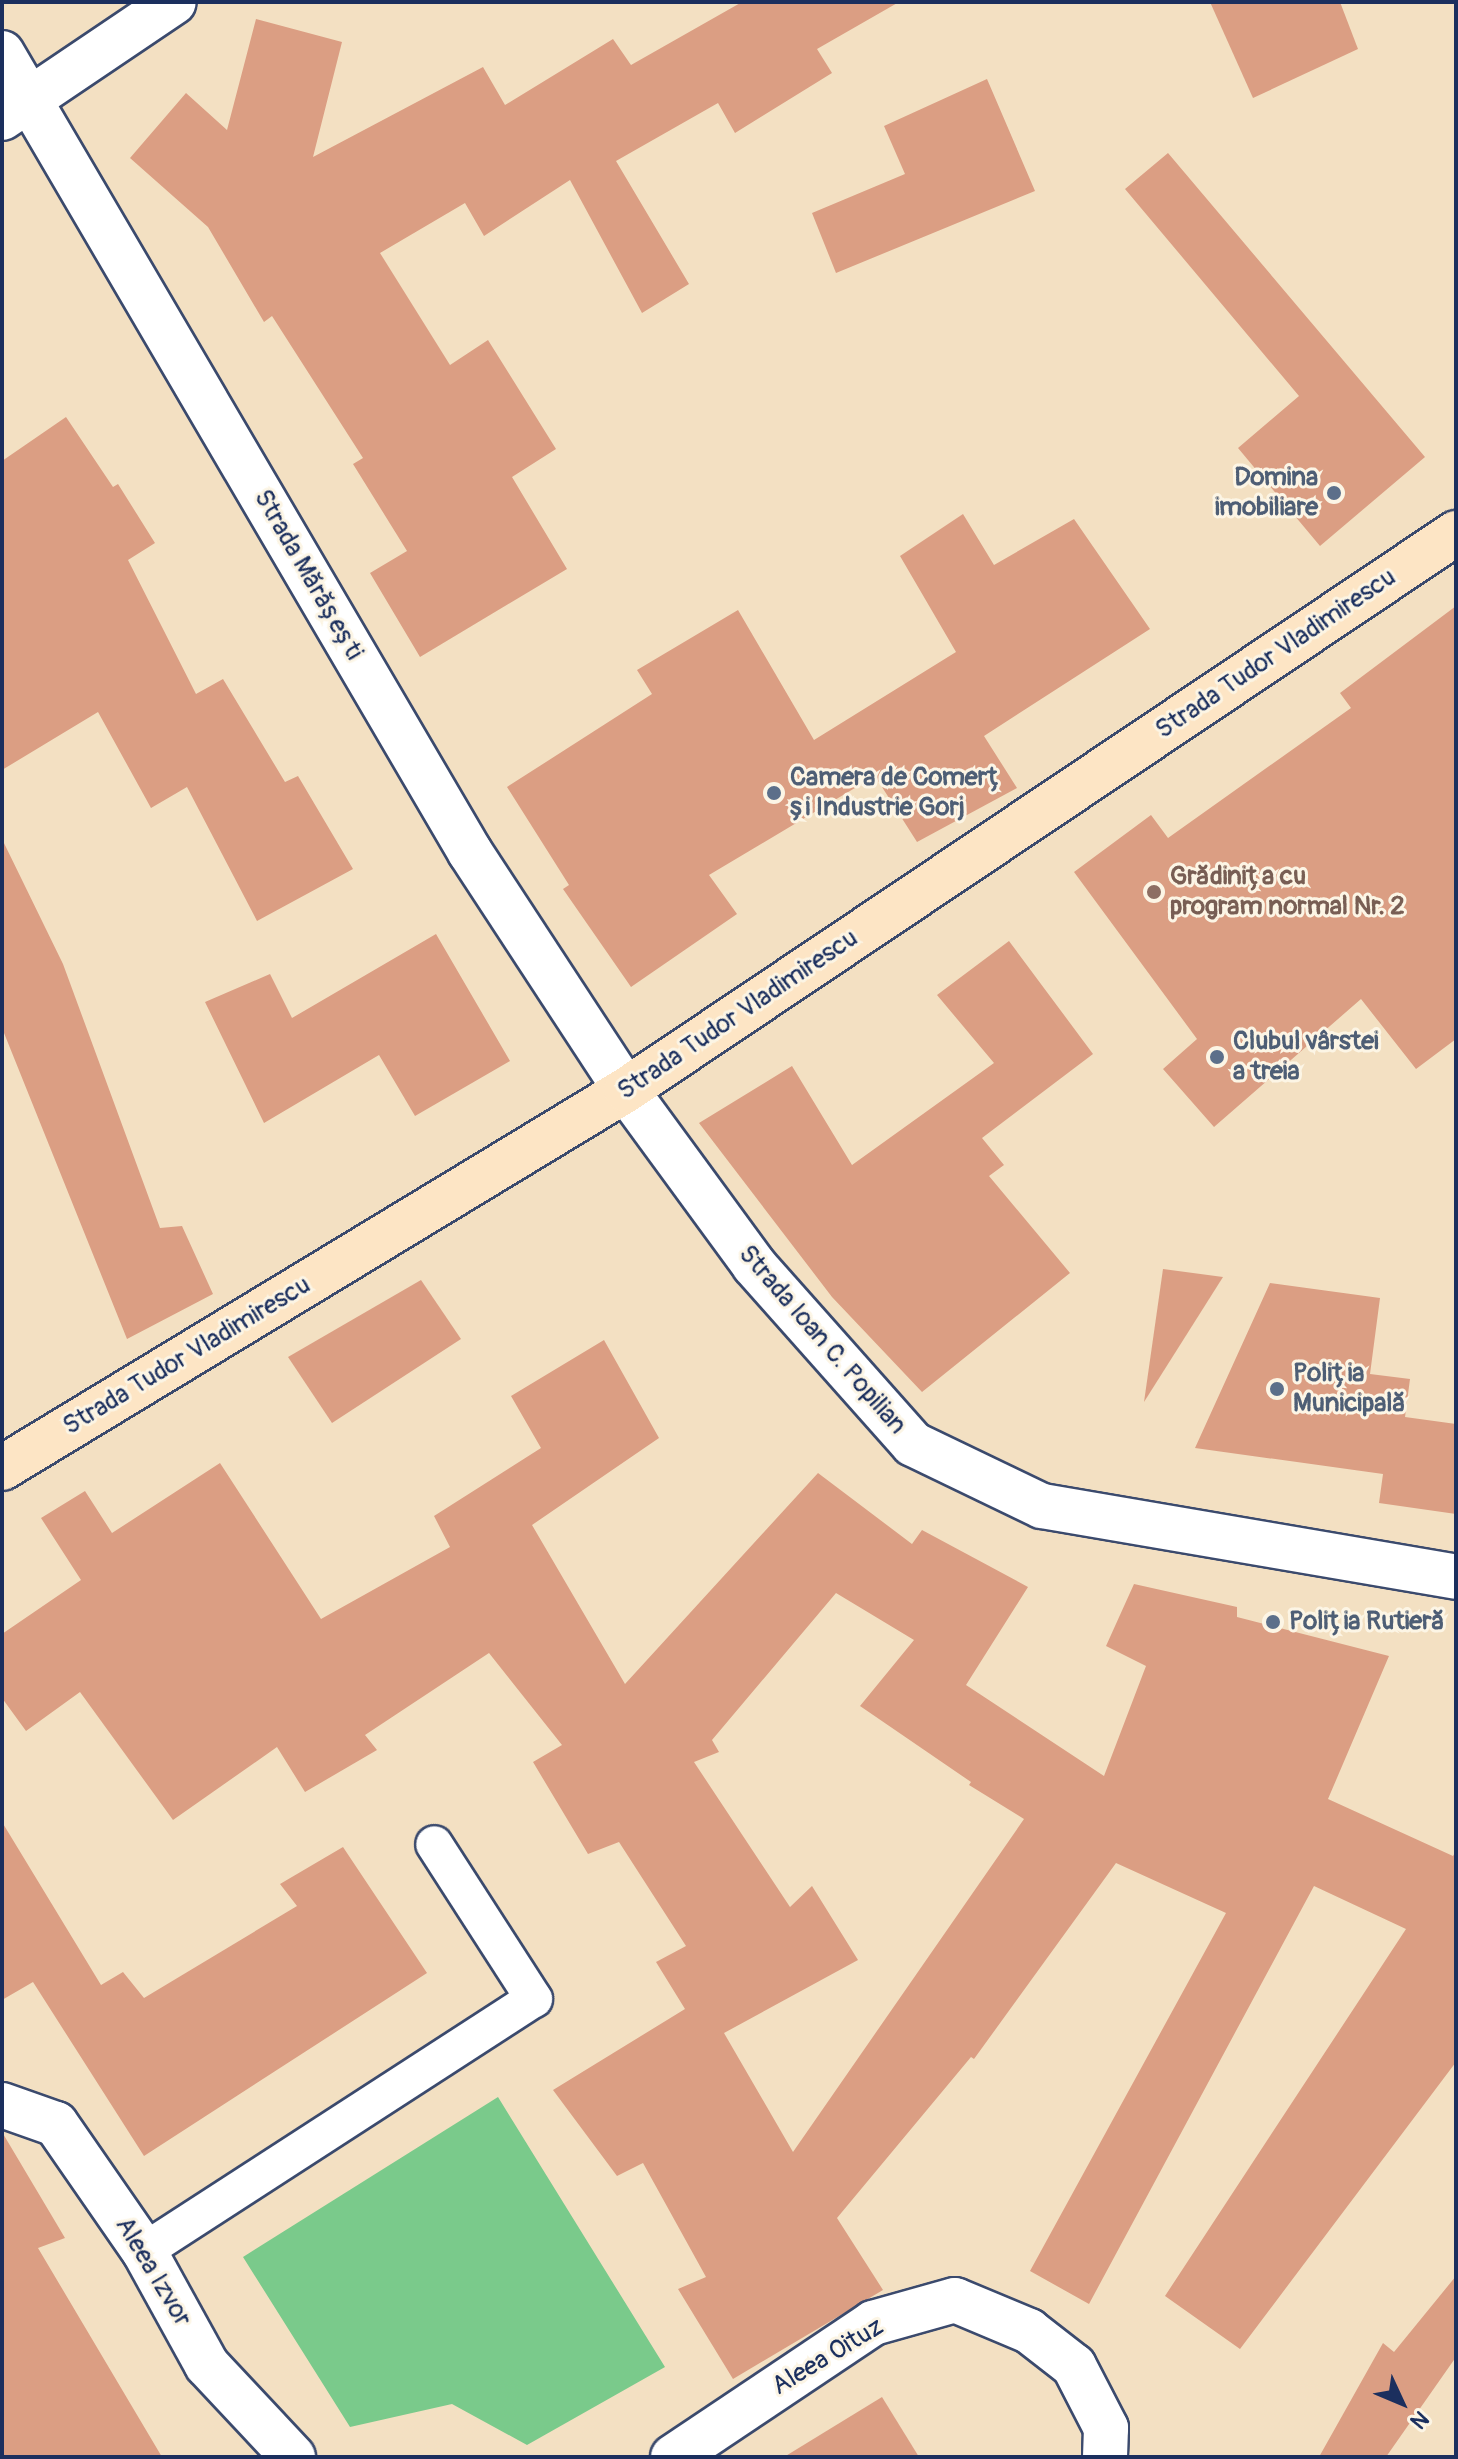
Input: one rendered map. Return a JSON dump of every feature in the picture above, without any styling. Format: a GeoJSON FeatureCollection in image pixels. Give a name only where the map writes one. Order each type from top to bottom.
{"type":"FeatureCollection","features":[{"type":"Feature","properties":{"kind":"main road","name":"Strada Tudor Vladimirescu"},"geometry":{"type":"LineString","coordinates":[[2,1468],[626,1090],[1456,533]]}},
{"type":"Feature","properties":{"kind":"street"},"geometry":{"type":"LineString","coordinates":[[16,108],[174,2]]}},
{"type":"Feature","properties":{"kind":"street","name":"Strada Mărășești"},"geometry":{"type":"LineString","coordinates":[[2,53],[16,108],[470,852],[626,1090]]}},
{"type":"Feature","properties":{"kind":"street","name":"Strada Ioan C. Popilian"},"geometry":{"type":"LineString","coordinates":[[626,1090],[754,1265],[913,1444],[1042,1506],[1456,1577]]}},
{"type":"Feature","properties":{"kind":"street","name":"Aleea Izvor"},"geometry":{"type":"LineString","coordinates":[[2,2105],[56,2124],[144,2251],[207,2365],[293,2457]]}},
{"type":"Feature","properties":{"kind":"street","name":"Aleea Oituz"},"geometry":{"type":"LineString","coordinates":[[673,2457],[873,2323],[955,2300],[1029,2331],[1074,2366],[1106,2428],[1105,2457]]}},
{"type":"Feature","properties":{"kind":"lane"},"geometry":{"type":"LineString","coordinates":[[144,2251],[534,1999],[434,1844]]}},
{"type":"Feature","properties":{"kind":"green space"},"geometry":{"type":"Polygon","coordinates":[[[498,2097],[665,2367],[527,2445],[452,2404],[350,2427],[243,2257],[498,2097]]]}},
{"type":"Feature","properties":{"kind":"building"},"geometry":{"type":"Polygon","coordinates":[[[742,2],[899,2],[817,49],[832,73],[735,133],[718,103],[616,161],[689,284],[642,313],[570,180],[484,236],[465,203],[380,253],[450,365],[488,340],[556,449],[512,477],[567,569],[420,657],[370,573],[407,551],[353,464],[363,458],[272,316],[264,322],[208,227],[130,158],[186,93],[227,130],[256,19],[342,42],[313,157],[483,67],[505,105],[613,39],[631,65],[742,2]]]}},
{"type":"Feature","properties":{"kind":"building"},"geometry":{"type":"Polygon","coordinates":[[[1210,2],[1340,2],[1358,49],[1253,98],[1210,2]]]}},
{"type":"Feature","properties":{"kind":"building"},"geometry":{"type":"Polygon","coordinates":[[[987,79],[1035,191],[836,273],[812,213],[905,174],[884,126],[987,79]]]}},
{"type":"Feature","properties":{"kind":"building"},"geometry":{"type":"Polygon","coordinates":[[[1168,153],[1425,457],[1320,546],[1238,448],[1299,396],[1125,189],[1168,153]]]}},
{"type":"Feature","properties":{"kind":"building"},"geometry":{"type":"Polygon","coordinates":[[[66,417],[113,487],[118,484],[155,543],[128,560],[196,694],[223,679],[285,782],[298,776],[353,869],[257,921],[187,787],[151,808],[98,712],[2,770],[2,461],[66,417]]]}},
{"type":"Feature","properties":{"kind":"building"},"geometry":{"type":"Polygon","coordinates":[[[963,514],[994,565],[1074,519],[1150,629],[984,736],[1017,788],[917,842],[875,776],[709,875],[737,914],[631,987],[563,889],[569,885],[507,787],[652,694],[637,670],[738,610],[814,740],[956,652],[900,556],[963,514]]]}},
{"type":"Feature","properties":{"kind":"building"},"geometry":{"type":"Polygon","coordinates":[[[1456,606],[1456,1039],[1416,1069],[1361,999],[1214,1127],[1163,1069],[1197,1039],[1074,872],[1151,815],[1168,838],[1351,708],[1340,693],[1456,606]]]}},
{"type":"Feature","properties":{"kind":"building"},"geometry":{"type":"Polygon","coordinates":[[[2,839],[63,964],[160,1228],[182,1226],[213,1294],[127,1339],[2,1028],[2,839]]]}},
{"type":"Feature","properties":{"kind":"building"},"geometry":{"type":"Polygon","coordinates":[[[436,934],[510,1061],[415,1116],[379,1055],[264,1123],[205,1002],[270,974],[292,1018],[436,934]]]}},
{"type":"Feature","properties":{"kind":"building"},"geometry":{"type":"Polygon","coordinates":[[[1009,941],[1093,1054],[982,1138],[1004,1165],[989,1176],[1070,1273],[922,1392],[832,1297],[699,1123],[792,1066],[852,1165],[994,1063],[937,995],[1009,941]]]}},
{"type":"Feature","properties":{"kind":"building"},"geometry":{"type":"Polygon","coordinates":[[[1163,1269],[1223,1277],[1144,1402],[1163,1269]]]}},
{"type":"Feature","properties":{"kind":"building"},"geometry":{"type":"Polygon","coordinates":[[[421,1280],[461,1339],[332,1423],[288,1357],[421,1280]]]}},
{"type":"Feature","properties":{"kind":"building","name":"Poliția Municipală"},"geometry":{"type":"Polygon","coordinates":[[[1270,1283],[1380,1298],[1370,1374],[1410,1379],[1405,1417],[1456,1424],[1456,1514],[1379,1503],[1383,1474],[1195,1448],[1270,1283]]]}},
{"type":"Feature","properties":{"kind":"building"},"geometry":{"type":"Polygon","coordinates":[[[604,1340],[659,1438],[532,1525],[625,1684],[818,1473],[912,1544],[922,1530],[1028,1587],[966,1685],[1104,1776],[1146,1666],[1106,1646],[1134,1584],[1237,1607],[1237,1617],[1389,1656],[1328,1799],[1453,1856],[1456,1851],[1456,2062],[1240,2349],[1165,2296],[1406,1929],[1314,1886],[1089,2304],[1030,2271],[1226,1913],[1116,1863],[974,2059],[971,2057],[837,2218],[883,2290],[733,2379],[678,2289],[706,2277],[643,2163],[617,2176],[553,2090],[685,2009],[656,1962],[686,1946],[619,1842],[588,1854],[533,1762],[562,1745],[489,1653],[365,1735],[377,1750],[305,1792],[277,1747],[173,1820],[80,1692],[26,1731],[2,1698],[2,1634],[81,1580],[41,1518],[85,1491],[112,1533],[220,1463],[321,1619],[450,1547],[434,1516],[541,1448],[511,1396],[604,1340]],[[836,1593],[712,1740],[719,1752],[694,1762],[790,1907],[812,1886],[858,1960],[724,2033],[793,2152],[1024,1819],[969,1785],[971,1782],[860,1706],[914,1640],[836,1593]]]}},
{"type":"Feature","properties":{"kind":"building"},"geometry":{"type":"Polygon","coordinates":[[[2,1822],[101,1985],[123,1972],[144,1998],[297,1906],[280,1884],[343,1847],[427,1973],[144,2156],[33,1982],[2,2000],[2,1822]]]}},
{"type":"Feature","properties":{"kind":"building"},"geometry":{"type":"Polygon","coordinates":[[[2,2132],[65,2238],[38,2248],[162,2457],[2,2457],[2,2132]]]}},
{"type":"Feature","properties":{"kind":"building"},"geometry":{"type":"Polygon","coordinates":[[[1456,2276],[1456,2357],[1386,2457],[1319,2457],[1383,2343],[1394,2352],[1456,2276]]]}},
{"type":"Feature","properties":{"kind":"building"},"geometry":{"type":"Polygon","coordinates":[[[882,2397],[919,2457],[784,2457],[882,2397]]]}},
{"type":"Feature","properties":{"kind":"place","name":"Domina imobiliare"},"geometry":{"type":"Point","coordinates":[1334,493]}},
{"type":"Feature","properties":{"kind":"place","name":"Camera de Comerț și Industrie Gorj"},"geometry":{"type":"Point","coordinates":[774,793]}},
{"type":"Feature","properties":{"kind":"place","name":"Grădinița cu program normal Nr. 2"},"geometry":{"type":"Point","coordinates":[1154,892]}},
{"type":"Feature","properties":{"kind":"place","name":"Clubul vârstei a treia"},"geometry":{"type":"Point","coordinates":[1217,1057]}},
{"type":"Feature","properties":{"kind":"place","name":"Poliția Municipală"},"geometry":{"type":"Point","coordinates":[1277,1389]}},
{"type":"Feature","properties":{"kind":"place","name":"Poliția Rutieră"},"geometry":{"type":"Point","coordinates":[1273,1622]}}]}
